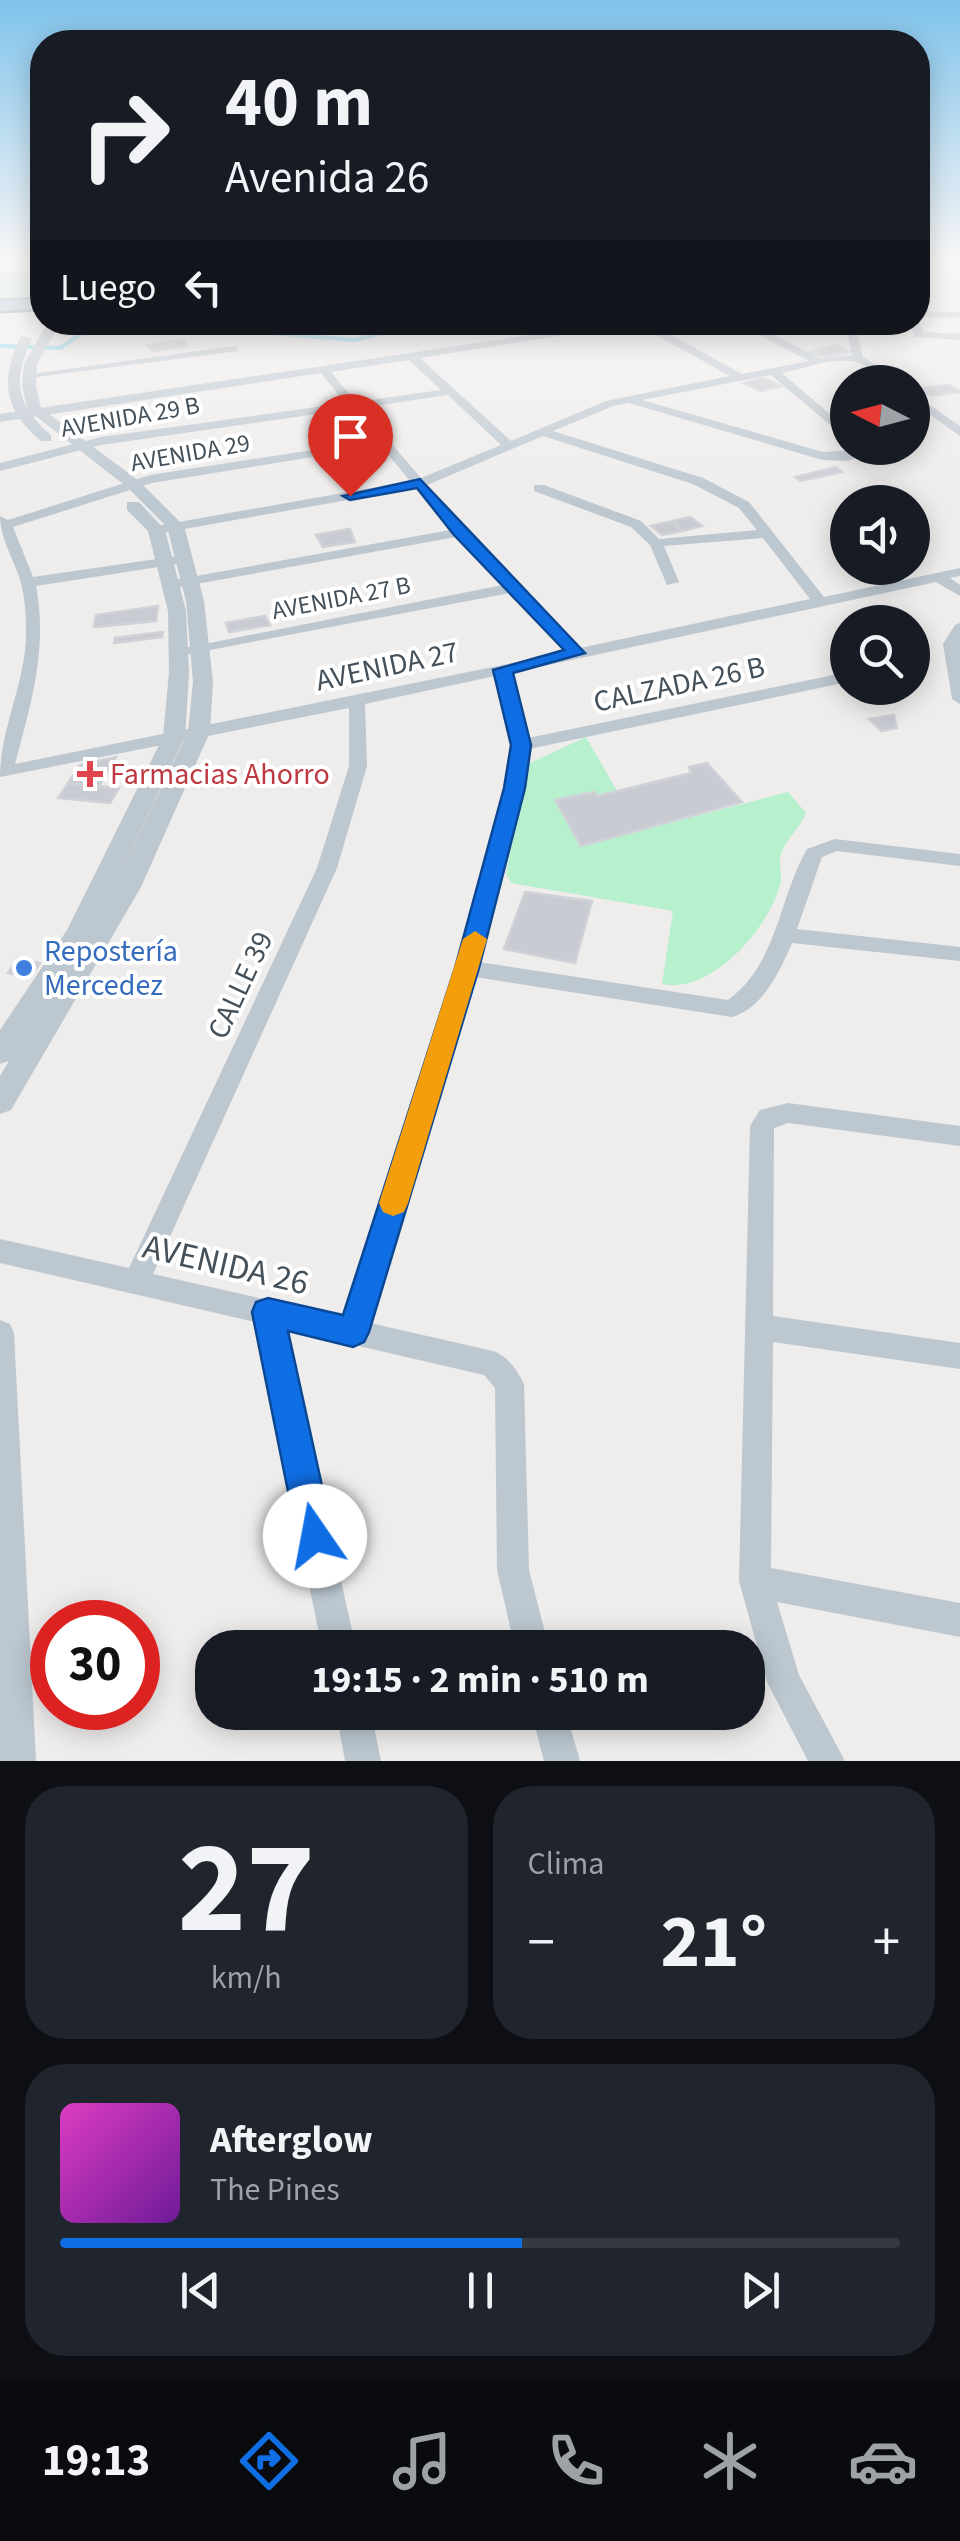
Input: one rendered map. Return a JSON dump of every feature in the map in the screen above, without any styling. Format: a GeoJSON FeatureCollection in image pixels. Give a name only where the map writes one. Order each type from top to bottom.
{"type":"FeatureCollection","features":[{"type":"Feature","properties":{"kind":"street"},"geometry":{"type":"LineString","coordinates":[[17,414],[33,343]]}},
{"type":"Feature","properties":{"kind":"street"},"geometry":{"type":"LineString","coordinates":[[28,354],[37,343]]}},
{"type":"Feature","properties":{"kind":"street"},"geometry":{"type":"LineString","coordinates":[[17,414],[506,343]]}},
{"type":"Feature","properties":{"kind":"street"},"geometry":{"type":"LineString","coordinates":[[678,343],[738,377]]}},
{"type":"Feature","properties":{"kind":"street"},"geometry":{"type":"LineString","coordinates":[[782,343],[817,361]]}},
{"type":"Feature","properties":{"kind":"street"},"geometry":{"type":"LineString","coordinates":[[855,343],[858,358]]}},
{"type":"Feature","properties":{"kind":"street"},"geometry":{"type":"LineString","coordinates":[[28,354],[234,349]]}},
{"type":"Feature","properties":{"kind":"street"},"geometry":{"type":"LineString","coordinates":[[412,358],[511,448]]}},
{"type":"Feature","properties":{"kind":"street"},"geometry":{"type":"LineString","coordinates":[[165,528],[420,483],[626,399],[817,361],[858,358],[868,365]]}},
{"type":"Feature","properties":{"kind":"street"},"geometry":{"type":"LineString","coordinates":[[324,370],[460,532],[576,653]]}},
{"type":"Feature","properties":{"kind":"street"},"geometry":{"type":"LineString","coordinates":[[772,370],[830,421]]}},
{"type":"Feature","properties":{"kind":"street","name":"AVENIDA 29 B"},"geometry":{"type":"LineString","coordinates":[[0,467],[72,448],[448,392]]}},
{"type":"Feature","properties":{"kind":"street"},"geometry":{"type":"LineString","coordinates":[[626,399],[830,456]]}},
{"type":"Feature","properties":{"kind":"street"},"geometry":{"type":"LineString","coordinates":[[930,410],[960,432]]}},
{"type":"Feature","properties":{"kind":"street"},"geometry":{"type":"LineString","coordinates":[[0,1102],[128,888],[186,735],[202,650],[165,528],[124,487],[17,414]]}},
{"type":"Feature","properties":{"kind":"street"},"geometry":{"type":"LineString","coordinates":[[546,434],[698,481],[744,505],[822,603]]}},
{"type":"Feature","properties":{"kind":"street","name":"AVENIDA 29"},"geometry":{"type":"LineString","coordinates":[[3,522],[124,487],[386,442]]}},
{"type":"Feature","properties":{"kind":"street"},"geometry":{"type":"LineString","coordinates":[[540,488],[636,524],[656,543],[672,582]]}},
{"type":"Feature","properties":{"kind":"street"},"geometry":{"type":"LineString","coordinates":[[2,771],[32,667],[38,618],[30,582],[3,522]]}},
{"type":"Feature","properties":{"kind":"street"},"geometry":{"type":"LineString","coordinates":[[181,583],[460,532]]}},
{"type":"Feature","properties":{"kind":"street"},"geometry":{"type":"LineString","coordinates":[[656,543],[769,533]]}},
{"type":"Feature","properties":{"kind":"street"},"geometry":{"type":"LineString","coordinates":[[30,582],[176,560]]}},
{"type":"Feature","properties":{"kind":"street","name":"AVENIDA 27"},"geometry":{"type":"LineString","coordinates":[[2,771],[357,701],[960,572]]}},
{"type":"Feature","properties":{"kind":"street"},"geometry":{"type":"LineString","coordinates":[[939,576],[960,592]]}},
{"type":"Feature","properties":{"kind":"street"},"geometry":{"type":"LineString","coordinates":[[0,1053],[79,933],[186,735],[179,654],[181,583]]}},
{"type":"Feature","properties":{"kind":"street","name":"AVENIDA 27 B"},"geometry":{"type":"LineString","coordinates":[[179,654],[512,588]]}},
{"type":"Feature","properties":{"kind":"street"},"geometry":{"type":"LineString","coordinates":[[960,628],[951,644],[960,699]]}},
{"type":"Feature","properties":{"kind":"street"},"geometry":{"type":"LineString","coordinates":[[353,1332],[467,968],[515,788],[521,745],[502,670]]}},
{"type":"Feature","properties":{"kind":"street","name":"CALZADA 26 B"},"geometry":{"type":"LineString","coordinates":[[521,745],[830,682]]}},
{"type":"Feature","properties":{"kind":"street","name":"CALLE 39"},"geometry":{"type":"LineString","coordinates":[[136,1282],[327,868],[358,766],[357,701]]}},
{"type":"Feature","properties":{"kind":"street"},"geometry":{"type":"LineString","coordinates":[[467,968],[714,1010],[732,1009],[744,1003],[761,980],[783,935],[806,870],[822,848],[836,845],[960,860]]}},
{"type":"Feature","properties":{"kind":"street"},"geometry":{"type":"LineString","coordinates":[[783,935],[960,954]]}},
{"type":"Feature","properties":{"kind":"street"},"geometry":{"type":"LineString","coordinates":[[827,1761],[784,1682],[754,1581],[762,1126],[769,1117],[788,1113],[960,1136]]}},
{"type":"Feature","properties":{"kind":"street","name":"AVENIDA 26"},"geometry":{"type":"LineString","coordinates":[[0,1251],[493,1364],[510,1384],[513,1570],[528,1630]]}},
{"type":"Feature","properties":{"kind":"street"},"geometry":{"type":"LineString","coordinates":[[268,1312],[335,1630]]}},
{"type":"Feature","properties":{"kind":"street"},"geometry":{"type":"LineString","coordinates":[[758,1326],[960,1356]]}},
{"type":"Feature","properties":{"kind":"street"},"geometry":{"type":"LineString","coordinates":[[0,1333],[18,1761]]}},
{"type":"Feature","properties":{"kind":"street"},"geometry":{"type":"LineString","coordinates":[[754,1581],[960,1620]]}},
{"type":"Feature","properties":{"kind":"street"},"geometry":{"type":"LineString","coordinates":[[357,1730],[364,1761]]}},
{"type":"Feature","properties":{"kind":"street"},"geometry":{"type":"LineString","coordinates":[[553,1730],[562,1761]]}},
{"type":"Feature","properties":{"kind":"green space"},"geometry":{"type":"Polygon","coordinates":[[[586,737],[617,791],[556,800],[582,846],[788,792],[806,813],[781,854],[780,885],[763,921],[734,956],[699,980],[662,984],[673,911],[511,883],[506,873],[528,764],[586,737]]]}},
{"type":"Feature","properties":{"kind":"building"},"geometry":{"type":"Polygon","coordinates":[[[186,343],[188,346],[153,351],[148,345],[186,343]]]}},
{"type":"Feature","properties":{"kind":"building"},"geometry":{"type":"Polygon","coordinates":[[[835,345],[851,352],[826,358],[810,352],[835,345]]]}},
{"type":"Feature","properties":{"kind":"building"},"geometry":{"type":"Polygon","coordinates":[[[763,378],[781,386],[761,391],[744,383],[763,378]]]}},
{"type":"Feature","properties":{"kind":"building"},"geometry":{"type":"Polygon","coordinates":[[[949,385],[960,392],[931,396],[930,387],[949,385]]]}},
{"type":"Feature","properties":{"kind":"building"},"geometry":{"type":"Polygon","coordinates":[[[836,467],[842,472],[800,481],[795,477],[836,467]]]}},
{"type":"Feature","properties":{"kind":"building"},"geometry":{"type":"Polygon","coordinates":[[[690,517],[702,526],[682,531],[673,521],[690,517]]]}},
{"type":"Feature","properties":{"kind":"building"},"geometry":{"type":"Polygon","coordinates":[[[673,521],[682,531],[662,535],[651,526],[673,521]]]}},
{"type":"Feature","properties":{"kind":"building"},"geometry":{"type":"Polygon","coordinates":[[[350,529],[355,542],[323,547],[316,535],[350,529]]]}},
{"type":"Feature","properties":{"kind":"building"},"geometry":{"type":"Polygon","coordinates":[[[158,606],[156,621],[94,627],[96,615],[158,606]]]}},
{"type":"Feature","properties":{"kind":"building"},"geometry":{"type":"Polygon","coordinates":[[[265,616],[270,625],[229,632],[226,623],[265,616]]]}},
{"type":"Feature","properties":{"kind":"building"},"geometry":{"type":"Polygon","coordinates":[[[163,632],[162,637],[114,643],[115,638],[163,632]]]}},
{"type":"Feature","properties":{"kind":"building"},"geometry":{"type":"Polygon","coordinates":[[[894,715],[897,728],[881,731],[869,719],[894,715]]]}},
{"type":"Feature","properties":{"kind":"building","name":"Farmacias Ahorro"},"geometry":{"type":"Polygon","coordinates":[[[116,757],[99,786],[68,783],[80,765],[116,757]]]}},
{"type":"Feature","properties":{"kind":"building"},"geometry":{"type":"Polygon","coordinates":[[[707,763],[742,802],[581,846],[555,800],[595,792],[597,796],[691,773],[689,767],[707,763]]]}},
{"type":"Feature","properties":{"kind":"building"},"geometry":{"type":"Polygon","coordinates":[[[207,769],[240,770],[234,787],[200,786],[207,769]]]}},
{"type":"Feature","properties":{"kind":"building"},"geometry":{"type":"Polygon","coordinates":[[[68,783],[119,788],[110,803],[58,798],[68,783]]]}},
{"type":"Feature","properties":{"kind":"building"},"geometry":{"type":"Polygon","coordinates":[[[525,892],[592,901],[575,963],[504,949],[525,892]]]}},
{"type":"Feature","properties":{"kind":"building","name":"Repostería Mercedez"},"geometry":{"type":"Polygon","coordinates":[[[17,959],[40,963],[31,977],[8,973],[17,959]]]}},
{"type":"Feature","properties":{"kind":"waterway"},"geometry":{"type":"LineString","coordinates":[[0,346],[60,348],[67,343]]}},
{"type":"Feature","properties":{"kind":"slow traffic"},"geometry":{"type":"LineString","coordinates":[[393,1203],[475,939]]}},
{"type":"Feature","properties":{"kind":"place","name":"Farmacias Ahorro"},"geometry":{"type":"Point","coordinates":[90,774]}},
{"type":"Feature","properties":{"kind":"place","name":"Repostería Mercedez"},"geometry":{"type":"Point","coordinates":[24,968]}},
{"type":"Feature","properties":{"kind":"route"},"geometry":{"type":"LineString","coordinates":[[315,1536],[268,1312],[353,1332],[467,968],[515,788],[521,745],[502,670],[576,653],[460,532],[420,483],[350,496]]}}]}
